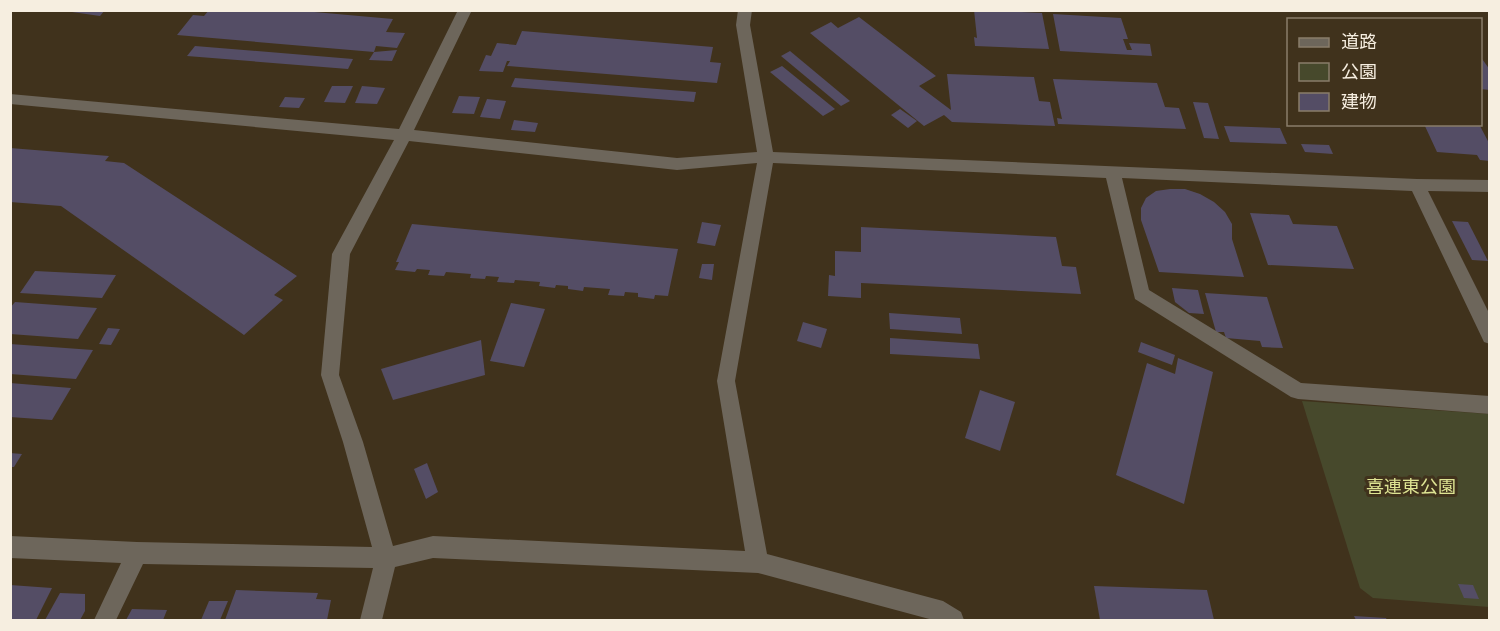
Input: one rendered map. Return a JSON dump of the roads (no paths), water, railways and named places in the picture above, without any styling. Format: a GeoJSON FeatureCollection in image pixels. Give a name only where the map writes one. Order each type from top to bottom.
{"type":"FeatureCollection","features":[{"type":"Feature","properties":{"kind":"street"},"geometry":{"type":"LineString","coordinates":[[371,621],[386,558],[353,442],[330,375],[341,254],[404,135],[465,10]]}},
{"type":"Feature","properties":{"kind":"street"},"geometry":{"type":"LineString","coordinates":[[745,10],[742,25],[766,157],[726,381],[758,562]]}},
{"type":"Feature","properties":{"kind":"street"},"geometry":{"type":"LineString","coordinates":[[10,99],[404,135],[677,164],[766,157],[1417,185],[1490,186]]}},
{"type":"Feature","properties":{"kind":"street"},"geometry":{"type":"LineString","coordinates":[[1113,172],[1141,294],[1298,391],[1490,405]]}},
{"type":"Feature","properties":{"kind":"street"},"geometry":{"type":"LineString","coordinates":[[1417,185],[1490,336]]}},
{"type":"Feature","properties":{"kind":"street"},"geometry":{"type":"LineString","coordinates":[[10,547],[137,553],[386,558],[434,548],[758,562],[943,612],[953,621]]}},
{"type":"Feature","properties":{"kind":"street"},"geometry":{"type":"LineString","coordinates":[[105,621],[137,553]]}},
{"type":"Feature","properties":{"kind":"park label","name":"喜連東公園"},"geometry":{"type":"Point","coordinates":[1411,487]}}]}
